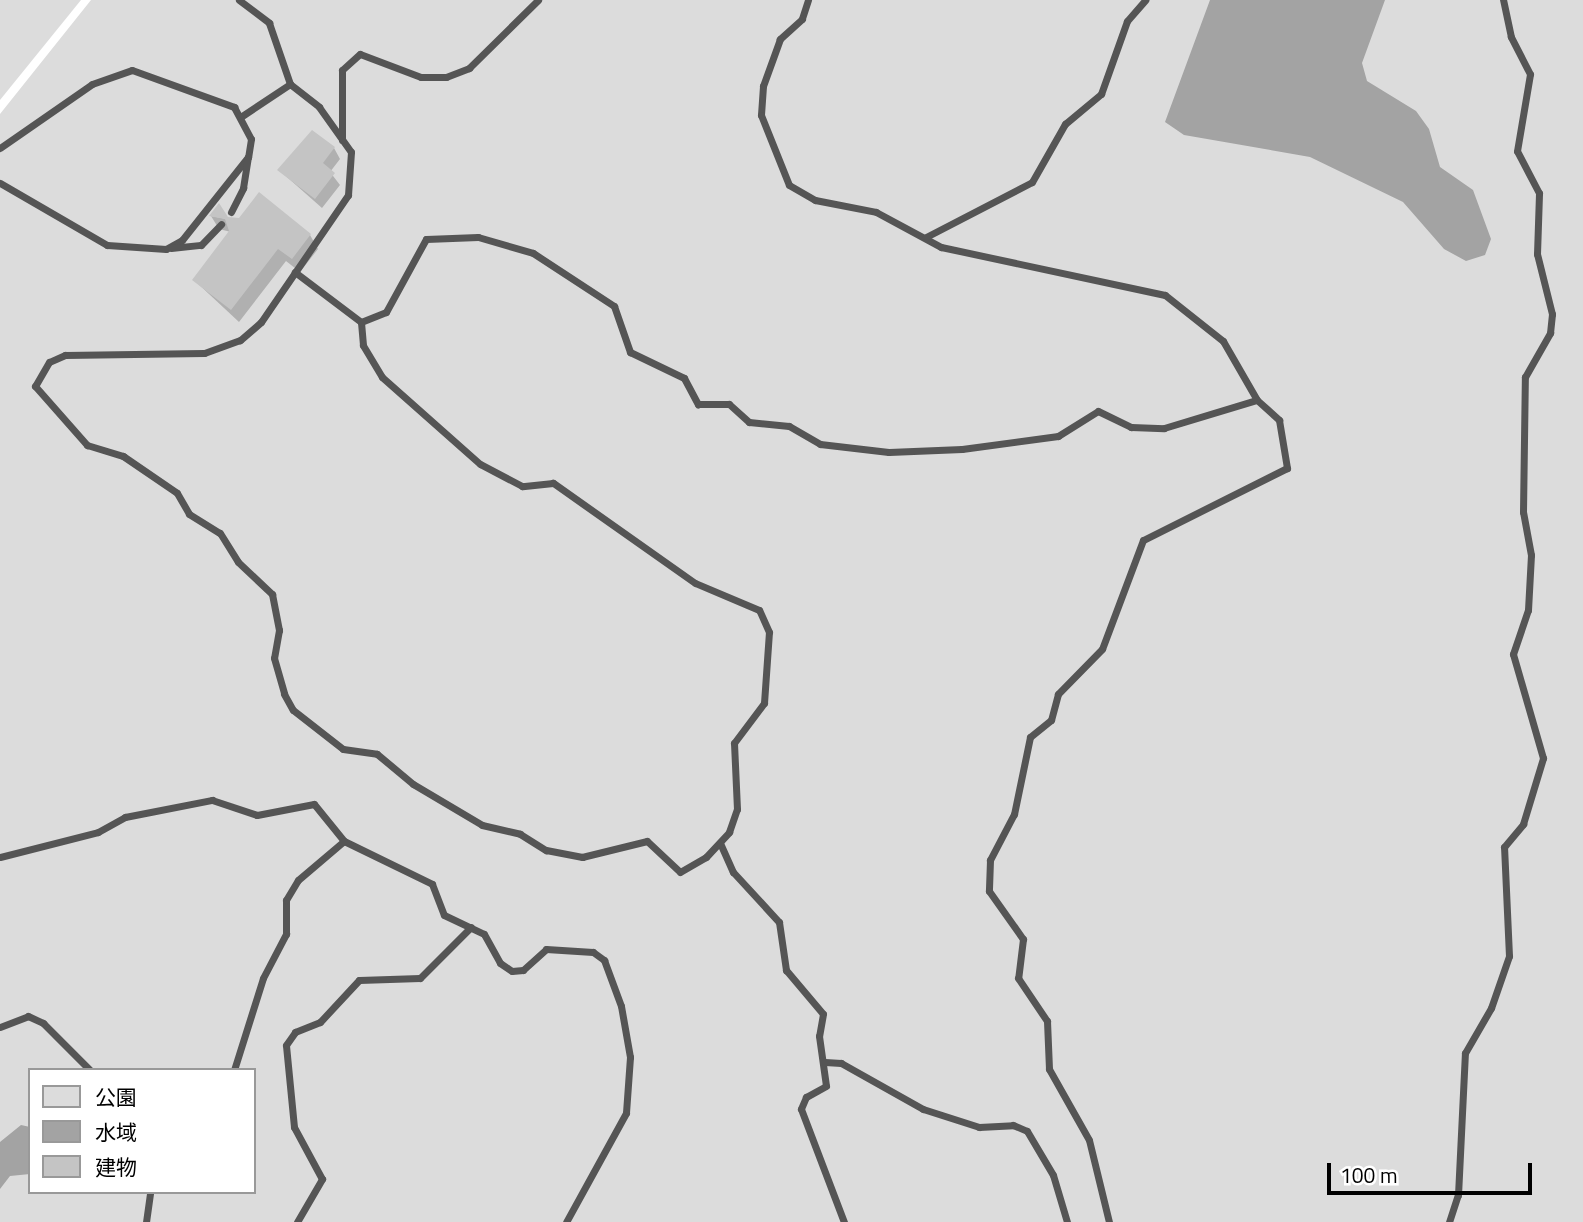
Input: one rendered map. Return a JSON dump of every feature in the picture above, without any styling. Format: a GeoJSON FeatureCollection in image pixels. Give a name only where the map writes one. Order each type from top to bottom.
{"type":"FeatureCollection","features":[{"type":"Feature","properties":{"kind":"lane"},"geometry":{"type":"LineString","coordinates":[[239,0],[269,23],[290,85],[319,107],[351,152],[348,195],[295,272],[261,322],[224,348],[148,356],[65,355],[49,362],[35,386],[87,445],[122,456],[177,493],[189,514],[220,533],[238,562],[272,594],[279,630],[274,658],[284,694],[292,710],[343,749],[377,754],[413,784],[482,825],[568,856],[647,841],[680,873],[720,843],[739,794],[734,743],[764,703],[769,632],[760,610],[695,583],[553,483],[522,486],[480,464],[382,377],[362,345],[360,323],[295,272]]}},
{"type":"Feature","properties":{"kind":"lane"},"geometry":{"type":"LineString","coordinates":[[342,141],[342,70],[360,54],[421,77],[446,77],[469,68],[538,0]]}},
{"type":"Feature","properties":{"kind":"lane"},"geometry":{"type":"LineString","coordinates":[[808,0],[802,19],[780,39],[763,86],[761,114],[772,153],[789,185],[815,200],[876,212],[942,247],[1165,295],[1223,341],[1257,400],[1279,420],[1287,468],[1143,540],[1101,649],[1059,694],[1051,720],[1030,737],[1013,814],[990,860],[989,891],[1023,939],[1018,978],[1047,1021],[1049,1069],[1088,1140],[1110,1222]]}},
{"type":"Feature","properties":{"kind":"lane"},"geometry":{"type":"LineString","coordinates":[[926,237],[1032,182],[1065,124],[1101,94],[1126,21],[1145,0]]}},
{"type":"Feature","properties":{"kind":"lane"},"geometry":{"type":"LineString","coordinates":[[1449,1222],[1458,1195],[1465,1053],[1491,1008],[1509,956],[1504,847],[1523,824],[1543,758],[1513,654],[1528,610],[1531,555],[1523,512],[1525,377],[1550,333],[1552,314],[1537,254],[1539,193],[1517,151],[1530,74],[1511,37],[1503,0]]}},
{"type":"Feature","properties":{"kind":"lane"},"geometry":{"type":"LineString","coordinates":[[0,148],[92,85],[132,70],[198,90],[242,116],[251,139],[243,188],[231,212]]}},
{"type":"Feature","properties":{"kind":"lane"},"geometry":{"type":"LineString","coordinates":[[242,116],[290,85]]}},
{"type":"Feature","properties":{"kind":"lane"},"geometry":{"type":"LineString","coordinates":[[166,249],[182,240],[248,157]]}},
{"type":"Feature","properties":{"kind":"lane"},"geometry":{"type":"LineString","coordinates":[[0,183],[107,245],[166,249],[201,245],[221,225]]}},
{"type":"Feature","properties":{"kind":"lane"},"geometry":{"type":"LineString","coordinates":[[360,323],[386,312],[426,239],[478,237],[533,253],[614,306],[630,352],[684,377],[698,404],[729,404],[749,422],[789,426],[820,444],[889,452],[962,449],[1058,436],[1098,411],[1131,427],[1164,428],[1257,400]]}},
{"type":"Feature","properties":{"kind":"lane"},"geometry":{"type":"LineString","coordinates":[[0,857],[98,832],[125,817],[212,800],[257,816],[314,804],[344,841],[432,884],[444,915],[484,934],[500,963],[512,971],[523,970],[545,949],[579,946],[604,960],[613,980],[630,1057],[626,1113],[566,1222]]}},
{"type":"Feature","properties":{"kind":"lane"},"geometry":{"type":"LineString","coordinates":[[235,1068],[263,978],[286,933],[286,900],[298,880],[344,841]]}},
{"type":"Feature","properties":{"kind":"lane"},"geometry":{"type":"LineString","coordinates":[[720,843],[733,872],[779,922],[786,970],[823,1014],[819,1036],[825,1062],[826,1086],[806,1097],[801,1109],[844,1222]]}},
{"type":"Feature","properties":{"kind":"lane"},"geometry":{"type":"LineString","coordinates":[[297,1222],[321,1179],[294,1127],[286,1045],[295,1032],[320,1022],[359,980],[420,978],[471,928]]}},
{"type":"Feature","properties":{"kind":"lane"},"geometry":{"type":"LineString","coordinates":[[0,1027],[28,1016],[44,1023],[88,1068]]}},
{"type":"Feature","properties":{"kind":"lane"},"geometry":{"type":"LineString","coordinates":[[825,1062],[841,1063],[923,1109],[979,1127],[1013,1125],[1027,1131],[1053,1175],[1067,1222]]}},
{"type":"Feature","properties":{"kind":"lane"},"geometry":{"type":"LineString","coordinates":[[146,1222],[150,1194]]}},
{"type":"Feature","properties":{"kind":"green space"},"geometry":{"type":"Polygon","coordinates":[[[0,0],[81,0],[0,100],[0,0]]]}},
{"type":"Feature","properties":{"kind":"green space"},"geometry":{"type":"Polygon","coordinates":[[[91,0],[1583,0],[1583,1222],[0,1222],[0,114],[91,0]]]}},
{"type":"Feature","properties":{"kind":"water"},"geometry":{"type":"Polygon","coordinates":[[[1210,0],[1385,0],[1362,63],[1367,81],[1416,111],[1429,129],[1440,167],[1473,190],[1491,239],[1485,255],[1466,261],[1444,249],[1403,202],[1310,157],[1184,135],[1165,122],[1210,0]]]}},
{"type":"Feature","properties":{"kind":"water"},"geometry":{"type":"Polygon","coordinates":[[[21,1125],[28,1127],[28,1174],[10,1176],[0,1189],[0,1142],[21,1125]]]}},
{"type":"Feature","properties":{"kind":"building"},"geometry":{"type":"Polygon","coordinates":[[[312,130],[335,147],[323,163],[335,173],[315,199],[277,170],[312,130]]]}},
{"type":"Feature","properties":{"kind":"building"},"geometry":{"type":"Polygon","coordinates":[[[259,192],[311,234],[292,259],[278,249],[231,310],[192,280],[229,231],[225,219],[209,216],[219,203],[228,217],[239,218],[259,192]]]}}]}
